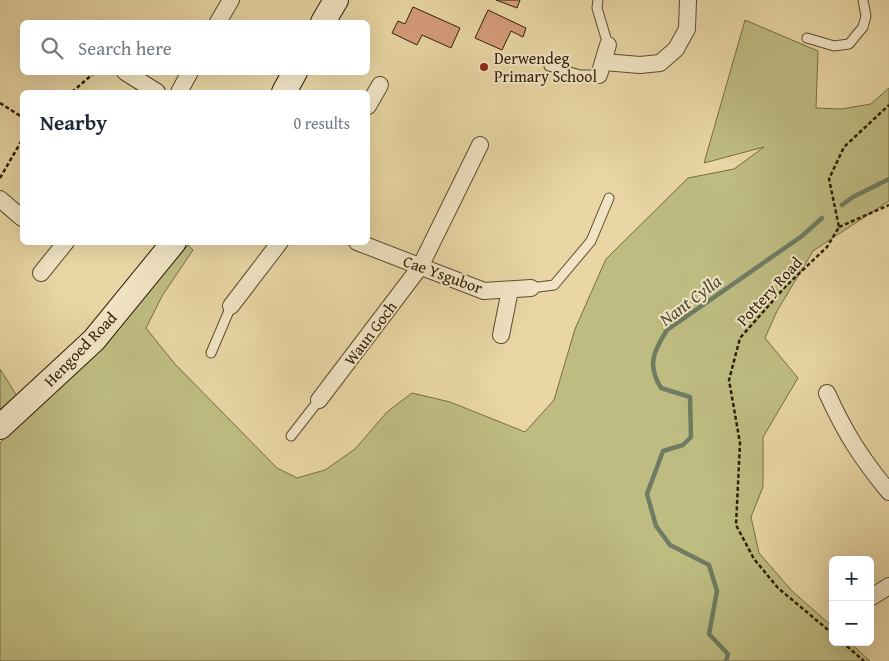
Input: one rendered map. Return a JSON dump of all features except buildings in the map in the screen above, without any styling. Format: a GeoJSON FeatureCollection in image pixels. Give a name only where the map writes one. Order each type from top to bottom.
{"type":"FeatureCollection","features":[{"type":"Feature","properties":{"kind":"street"},"geometry":{"type":"LineString","coordinates":[[219,20],[231,0]]}},
{"type":"Feature","properties":{"kind":"street"},"geometry":{"type":"LineString","coordinates":[[608,45],[601,68],[660,62],[676,49],[687,29],[688,0]]}},
{"type":"Feature","properties":{"kind":"street"},"geometry":{"type":"LineString","coordinates":[[130,75],[154,90]]}},
{"type":"Feature","properties":{"kind":"street"},"geometry":{"type":"LineString","coordinates":[[180,90],[188,75]]}},
{"type":"Feature","properties":{"kind":"street"},"geometry":{"type":"LineString","coordinates":[[285,90],[293,75]]}},
{"type":"Feature","properties":{"kind":"street"},"geometry":{"type":"LineString","coordinates":[[370,102],[380,85]]}},
{"type":"Feature","properties":{"kind":"street","name":"Waun Goch"},"geometry":{"type":"LineString","coordinates":[[319,400],[420,267],[480,145]]}},
{"type":"Feature","properties":{"kind":"street"},"geometry":{"type":"LineString","coordinates":[[0,199],[20,216]]}},
{"type":"Feature","properties":{"kind":"street"},"geometry":{"type":"LineString","coordinates":[[41,273],[60,245]]}},
{"type":"Feature","properties":{"kind":"street","name":"Hengoed Road"},"geometry":{"type":"LineString","coordinates":[[0,427],[94,340],[172,245]]}},
{"type":"Feature","properties":{"kind":"street"},"geometry":{"type":"LineString","coordinates":[[231,306],[278,245]]}},
{"type":"Feature","properties":{"kind":"street","name":"Cae Ysgubor"},"geometry":{"type":"LineString","coordinates":[[365,245],[484,291],[531,288]]}},
{"type":"Feature","properties":{"kind":"street"},"geometry":{"type":"LineString","coordinates":[[501,334],[510,290]]}},
{"type":"Feature","properties":{"kind":"street"},"geometry":{"type":"LineString","coordinates":[[827,393],[838,419],[861,458],[889,492]]}},
{"type":"Feature","properties":{"kind":"street"},"geometry":{"type":"LineString","coordinates":[[874,595],[889,586]]}},
{"type":"Feature","properties":{"kind":"lane"},"geometry":{"type":"LineString","coordinates":[[598,0],[597,8],[608,45]]}},
{"type":"Feature","properties":{"kind":"lane"},"geometry":{"type":"LineString","coordinates":[[807,38],[834,46],[848,44],[863,27],[866,16],[863,0]]}},
{"type":"Feature","properties":{"kind":"lane"},"geometry":{"type":"LineString","coordinates":[[550,66],[580,75],[601,68]]}},
{"type":"Feature","properties":{"kind":"lane"},"geometry":{"type":"LineString","coordinates":[[531,288],[554,285],[591,241],[609,198]]}},
{"type":"Feature","properties":{"kind":"lane"},"geometry":{"type":"LineString","coordinates":[[210,352],[231,306]]}},
{"type":"Feature","properties":{"kind":"lane"},"geometry":{"type":"LineString","coordinates":[[291,436],[319,400]]}},
{"type":"Feature","properties":{"kind":"path"},"geometry":{"type":"LineString","coordinates":[[74,90],[92,75]]}},
{"type":"Feature","properties":{"kind":"path"},"geometry":{"type":"LineString","coordinates":[[0,103],[20,115]]}},
{"type":"Feature","properties":{"kind":"path"},"geometry":{"type":"LineString","coordinates":[[889,105],[844,147],[829,179],[838,228],[889,205]]}},
{"type":"Feature","properties":{"kind":"path"},"geometry":{"type":"LineString","coordinates":[[0,178],[20,143]]}},
{"type":"Feature","properties":{"kind":"path","name":"Pottery Road"},"geometry":{"type":"LineString","coordinates":[[829,631],[778,588],[754,559],[736,525],[740,443],[729,380],[740,338],[785,287],[828,247],[838,228]]}},
{"type":"Feature","properties":{"kind":"path"},"geometry":{"type":"LineString","coordinates":[[847,646],[864,661]]}},
{"type":"Feature","properties":{"kind":"shaded area"},"geometry":{"type":"Polygon","coordinates":[[[745,20],[818,51],[816,108],[841,109],[871,104],[889,88],[889,201],[813,251],[777,311],[765,338],[798,378],[763,437],[763,487],[751,517],[759,553],[792,591],[829,623],[829,646],[853,646],[870,661],[0,661],[0,443],[88,362],[188,245],[193,250],[162,296],[146,328],[174,363],[277,468],[297,478],[325,470],[355,449],[387,412],[412,393],[450,402],[525,432],[554,400],[575,329],[606,259],[688,178],[734,169],[764,147],[704,163],[745,20]]]}},
{"type":"Feature","properties":{"kind":"shaded area"},"geometry":{"type":"Polygon","coordinates":[[[0,369],[17,396],[0,412],[0,369]]]}},
{"type":"Feature","properties":{"kind":"waterway","name":"Nant Cylla"},"geometry":{"type":"LineString","coordinates":[[842,205],[853,197],[889,179]]}},
{"type":"Feature","properties":{"kind":"waterway","name":"Nant Cylla"},"geometry":{"type":"LineString","coordinates":[[726,661],[728,654],[709,634],[717,591],[709,565],[670,545],[656,526],[647,494],[663,451],[683,445],[691,437],[690,397],[661,388],[654,372],[655,352],[667,330],[802,236],[822,218]]}},
{"type":"Feature","properties":{"kind":"place","name":"Derwendeg Primary School"},"geometry":{"type":"Point","coordinates":[484,67]}}]}
